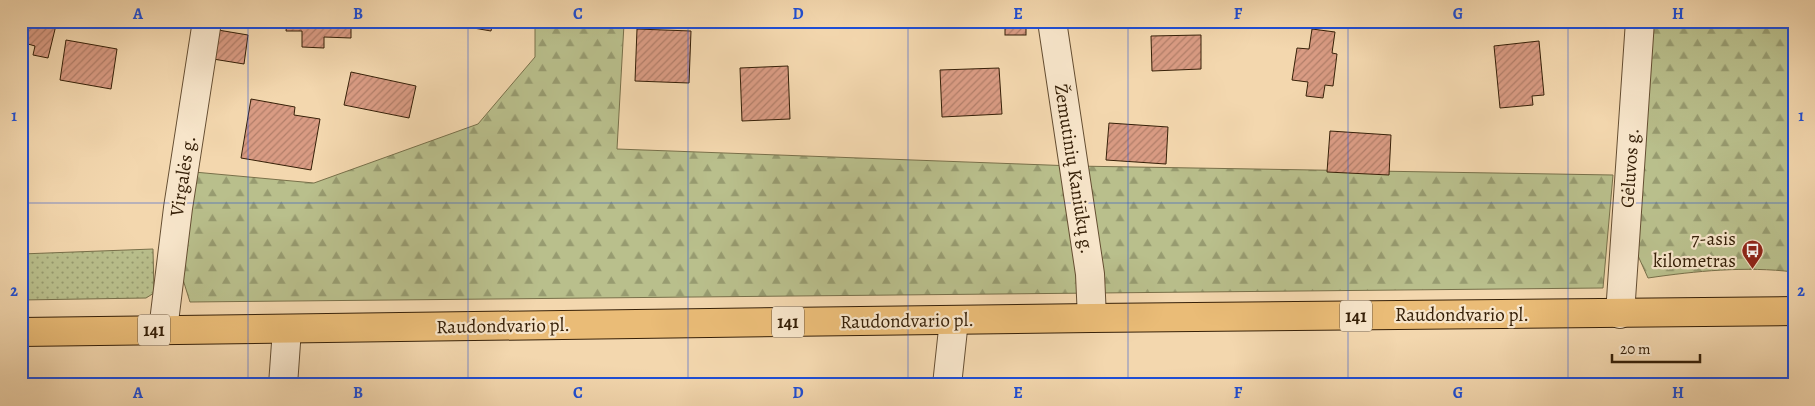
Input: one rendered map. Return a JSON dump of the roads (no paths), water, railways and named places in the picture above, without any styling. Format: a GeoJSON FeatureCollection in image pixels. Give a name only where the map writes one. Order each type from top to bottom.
{"type":"FeatureCollection","features":[{"type":"Feature","properties":{"kind":"main road","name":"Raudondvario pl."},"geometry":{"type":"LineString","coordinates":[[21,332],[1794,311]]}},
{"type":"Feature","properties":{"kind":"street","name":"Virgalės g."},"geometry":{"type":"LineString","coordinates":[[163,330],[178,208],[207,21]]}},
{"type":"Feature","properties":{"kind":"street","name":"Žemutinių Kaniūkų g."},"geometry":{"type":"LineString","coordinates":[[1052,21],[1090,274],[1092,318]]}},
{"type":"Feature","properties":{"kind":"street","name":"Gėluvos g."},"geometry":{"type":"LineString","coordinates":[[1620,314],[1640,21]]}},
{"type":"Feature","properties":{"kind":"street"},"geometry":{"type":"LineString","coordinates":[[947,385],[954,320]]}},
{"type":"Feature","properties":{"kind":"street"},"geometry":{"type":"LineString","coordinates":[[283,385],[287,329]]}},
{"type":"Feature","properties":{"kind":"place","name":"7-asis kilometras"},"geometry":{"type":"Point","coordinates":[1752,269]}}]}
